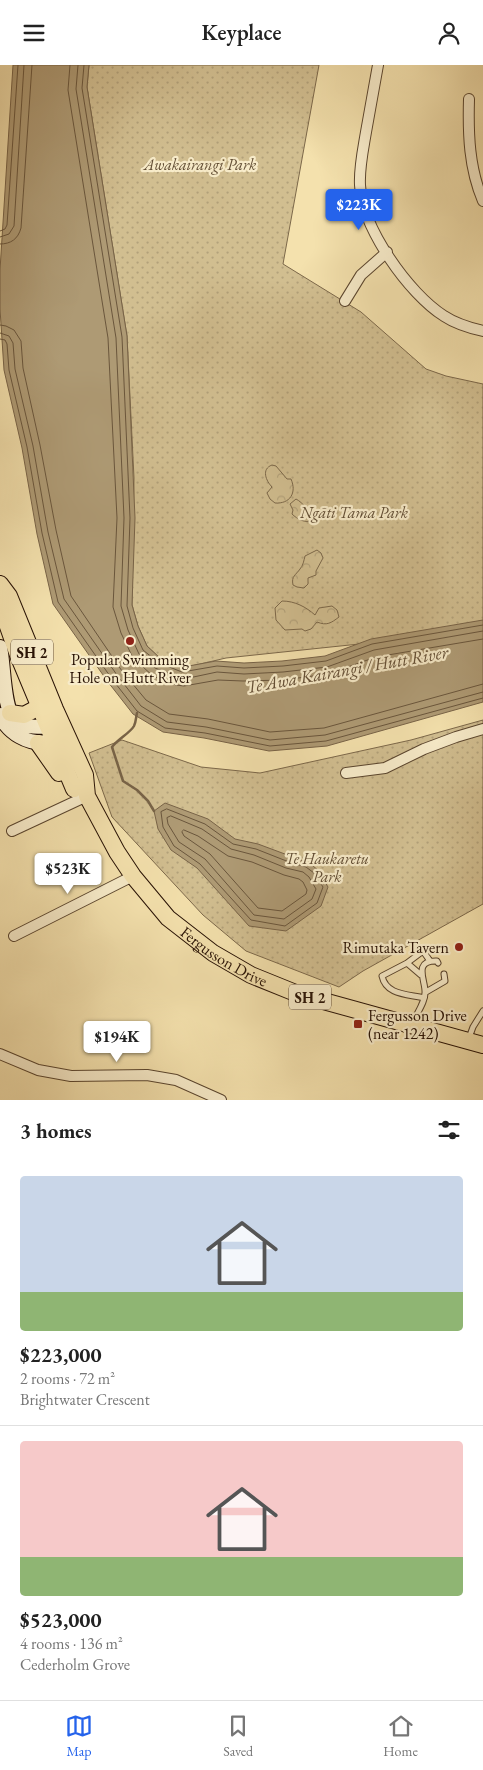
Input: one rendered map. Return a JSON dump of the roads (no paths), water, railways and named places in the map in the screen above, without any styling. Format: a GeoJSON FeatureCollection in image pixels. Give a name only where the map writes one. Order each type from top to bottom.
{"type":"FeatureCollection","features":[{"type":"Feature","properties":{"kind":"highway","name":"SH 2"},"geometry":{"type":"LineString","coordinates":[[0,584],[9,596],[53,733]]}},
{"type":"Feature","properties":{"kind":"highway","name":"SH 2"},"geometry":{"type":"LineString","coordinates":[[0,604],[39,707],[53,733]]}},
{"type":"Feature","properties":{"kind":"highway"},"geometry":{"type":"LineString","coordinates":[[5,714],[24,715],[39,707]]}},
{"type":"Feature","properties":{"kind":"highway","name":"Fergusson Drive"},"geometry":{"type":"LineString","coordinates":[[53,733],[85,775],[81,793],[133,876],[168,919],[202,945],[234,966],[298,994],[476,1043]]}},
{"type":"Feature","properties":{"kind":"highway"},"geometry":{"type":"LineString","coordinates":[[53,733],[61,775],[81,793]]}},
{"type":"Feature","properties":{"kind":"main road"},"geometry":{"type":"LineString","coordinates":[[0,647],[7,703],[5,724],[21,738],[53,733]]}},
{"type":"Feature","properties":{"kind":"main road"},"geometry":{"type":"LineString","coordinates":[[5,714],[21,724],[40,727],[53,733]]}},
{"type":"Feature","properties":{"kind":"street"},"geometry":{"type":"LineString","coordinates":[[378,65],[362,155],[360,185],[366,217],[386,253],[409,283],[432,307],[445,317],[483,331]]}},
{"type":"Feature","properties":{"kind":"street"},"geometry":{"type":"LineString","coordinates":[[469,99],[469,142],[476,183],[483,201]]}},
{"type":"Feature","properties":{"kind":"street"},"geometry":{"type":"LineString","coordinates":[[345,301],[361,275],[386,253]]}},
{"type":"Feature","properties":{"kind":"street"},"geometry":{"type":"LineString","coordinates":[[346,773],[385,768],[424,749],[483,729]]}},
{"type":"Feature","properties":{"kind":"street"},"geometry":{"type":"LineString","coordinates":[[12,831],[81,793]]}},
{"type":"Feature","properties":{"kind":"street"},"geometry":{"type":"LineString","coordinates":[[14,936],[133,876]]}},
{"type":"Feature","properties":{"kind":"street"},"geometry":{"type":"LineString","coordinates":[[0,1054],[38,1070],[71,1076],[147,1075],[176,1080],[221,1100]]}},
{"type":"Feature","properties":{"kind":"lane"},"geometry":{"type":"LineString","coordinates":[[425,995],[398,993],[389,989],[382,976],[407,963],[423,951],[430,961]]}},
{"type":"Feature","properties":{"kind":"lane"},"geometry":{"type":"LineString","coordinates":[[425,995],[421,975],[423,967],[430,961],[437,961],[438,963]]}},
{"type":"Feature","properties":{"kind":"lane"},"geometry":{"type":"LineString","coordinates":[[407,963],[421,975]]}},
{"type":"Feature","properties":{"kind":"lane"},"geometry":{"type":"LineString","coordinates":[[412,1025],[425,995],[445,981],[444,974]]}},
{"type":"Feature","properties":{"kind":"lane"},"geometry":{"type":"LineString","coordinates":[[476,1043],[473,1027],[483,1011]]}},
{"type":"Feature","properties":{"kind":"water","name":"Te Awa Kairangi / Hutt River"},"geometry":{"type":"Polygon","coordinates":[[[13,65],[89,65],[87,87],[127,336],[135,518],[132,605],[138,626],[147,646],[161,659],[183,667],[216,661],[244,663],[282,661],[325,656],[371,639],[483,620],[483,702],[327,746],[269,751],[163,732],[133,714],[108,682],[53,604],[37,534],[22,448],[4,370],[0,309],[0,270],[13,65]]]}},
{"type":"Feature","properties":{"kind":"water"},"geometry":{"type":"Polygon","coordinates":[[[165,803],[208,819],[235,839],[258,844],[309,863],[318,870],[328,887],[321,906],[286,931],[249,926],[197,868],[171,850],[158,829],[154,811],[165,803]]]}},
{"type":"Feature","properties":{"kind":"waterway"},"geometry":{"type":"LineString","coordinates":[[137,713],[132,729],[112,747],[123,781],[137,790],[148,801],[154,811]]}},
{"type":"Feature","properties":{"kind":"place","name":"Popular Swimming Hole on Hutt River"},"geometry":{"type":"Point","coordinates":[130,641]}},
{"type":"Feature","properties":{"kind":"place","name":"Rimutaka Tavern"},"geometry":{"type":"Point","coordinates":[459,947]}},
{"type":"Feature","properties":{"kind":"place","name":"Fergusson Drive (near 1242)"},"geometry":{"type":"Point","coordinates":[358,1024]}},
{"type":"Feature","properties":{"kind":"park label","name":"Awakairangi Park"},"geometry":{"type":"Point","coordinates":[200,164]}},
{"type":"Feature","properties":{"kind":"park label","name":"Ngāti Tama Park"},"geometry":{"type":"Point","coordinates":[354,512]}},
{"type":"Feature","properties":{"kind":"park label","name":"Te Haukaretu Park"},"geometry":{"type":"Point","coordinates":[327,867]}}]}
